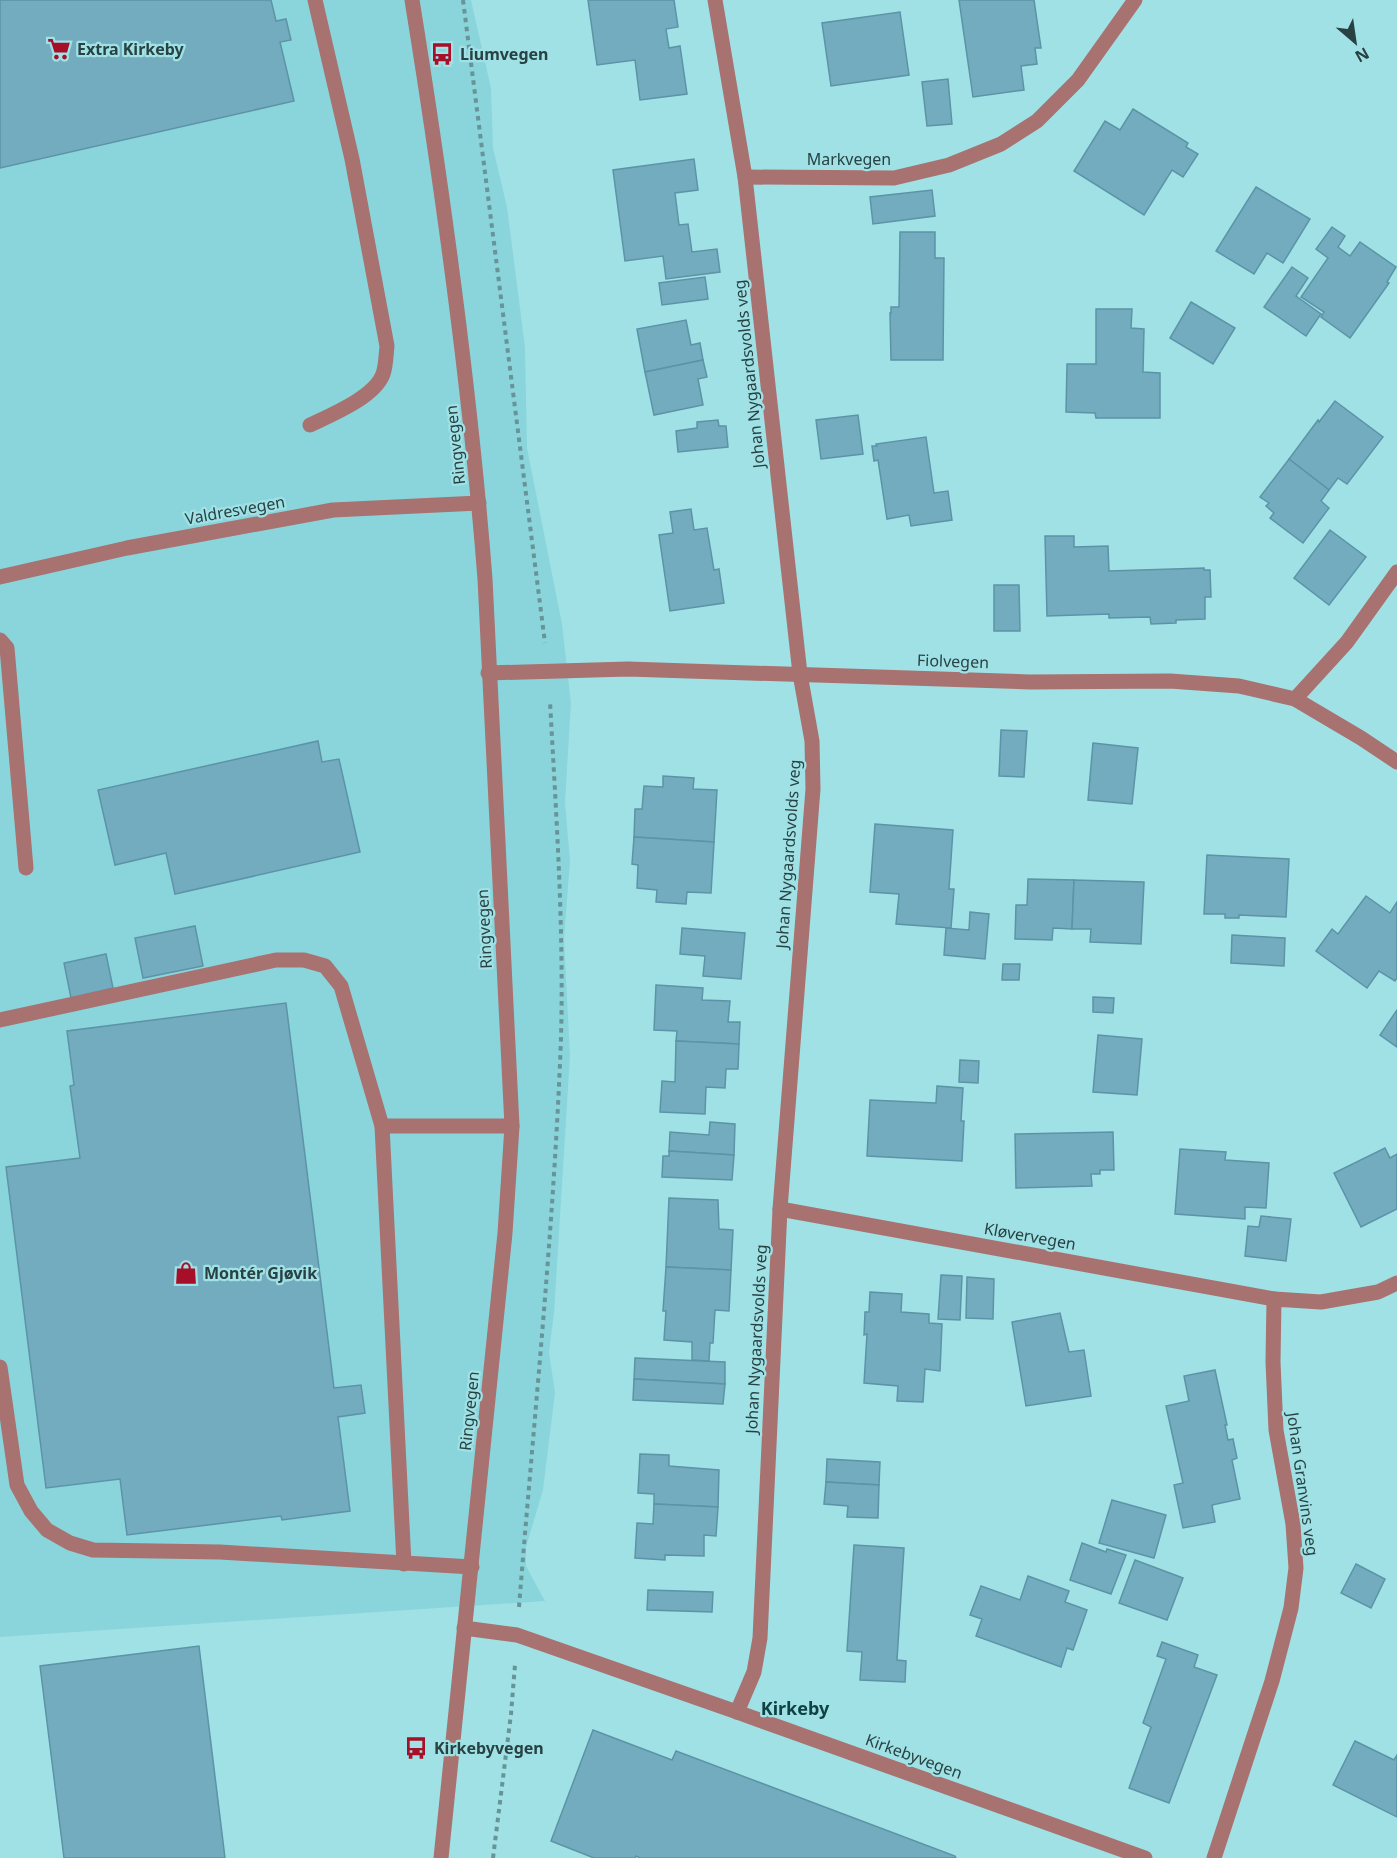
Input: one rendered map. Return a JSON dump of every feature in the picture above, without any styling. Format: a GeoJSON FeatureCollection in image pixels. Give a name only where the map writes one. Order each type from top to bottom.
{"type":"FeatureCollection","features":[{"type":"Feature","properties":{"kind":"street"},"geometry":{"type":"LineString","coordinates":[[310,425],[346,408],[369,392],[383,375],[387,346],[352,159],[315,0]]}},
{"type":"Feature","properties":{"kind":"street","name":"Ringvegen"},"geometry":{"type":"LineString","coordinates":[[412,0],[458,315],[479,503],[485,579],[512,1126],[505,1233],[441,1858]]}},
{"type":"Feature","properties":{"kind":"street","name":"Johan Nygaardsvolds veg"},"geometry":{"type":"LineString","coordinates":[[715,0],[745,177],[800,674],[812,741],[813,789],[780,1209],[760,1638],[754,1672],[737,1712]]}},
{"type":"Feature","properties":{"kind":"street","name":"Markvegen"},"geometry":{"type":"LineString","coordinates":[[745,177],[894,178],[949,165],[1001,144],[1037,121],[1078,80],[1135,0]]}},
{"type":"Feature","properties":{"kind":"street","name":"Valdresvegen"},"geometry":{"type":"LineString","coordinates":[[0,577],[127,548],[333,510],[479,503]]}},
{"type":"Feature","properties":{"kind":"street"},"geometry":{"type":"LineString","coordinates":[[1295,699],[1347,642],[1397,572]]}},
{"type":"Feature","properties":{"kind":"street"},"geometry":{"type":"LineString","coordinates":[[0,640],[7,648],[26,868]]}},
{"type":"Feature","properties":{"kind":"street","name":"Fiolvegen"},"geometry":{"type":"LineString","coordinates":[[488,673],[628,669],[1030,682],[1170,681],[1239,686],[1295,699],[1397,762]]}},
{"type":"Feature","properties":{"kind":"street"},"geometry":{"type":"LineString","coordinates":[[0,1020],[276,960],[304,960],[325,966],[341,986],[382,1126],[404,1564]]}},
{"type":"Feature","properties":{"kind":"street"},"geometry":{"type":"LineString","coordinates":[[382,1126],[512,1126]]}},
{"type":"Feature","properties":{"kind":"street","name":"Kløvervegen"},"geometry":{"type":"LineString","coordinates":[[780,1209],[1274,1299]]}},
{"type":"Feature","properties":{"kind":"street"},"geometry":{"type":"LineString","coordinates":[[1274,1299],[1321,1302],[1378,1292],[1397,1283]]}},
{"type":"Feature","properties":{"kind":"street","name":"Johan Granvins veg"},"geometry":{"type":"LineString","coordinates":[[1214,1858],[1272,1681],[1291,1608],[1296,1568],[1293,1524],[1276,1430],[1273,1362],[1274,1299]]}},
{"type":"Feature","properties":{"kind":"street"},"geometry":{"type":"LineString","coordinates":[[0,1367],[17,1485],[36,1518],[47,1530],[70,1543],[93,1550],[220,1552],[472,1568]]}},
{"type":"Feature","properties":{"kind":"street","name":"Kirkebyvegen"},"geometry":{"type":"LineString","coordinates":[[464,1628],[517,1635],[1145,1858]]}},
{"type":"Feature","properties":{"kind":"path"},"geometry":{"type":"LineString","coordinates":[[493,1858],[511,1714],[517,1635]]}},
{"type":"Feature","properties":{"kind":"shaded area"},"geometry":{"type":"Polygon","coordinates":[[[0,0],[471,0],[491,88],[493,148],[507,207],[525,347],[527,448],[562,624],[571,703],[565,802],[570,861],[564,939],[570,1056],[554,1313],[549,1352],[555,1393],[543,1490],[526,1547],[526,1566],[545,1601],[0,1637],[0,0]]]}},
{"type":"Feature","properties":{"kind":"building"},"geometry":{"type":"Polygon","coordinates":[[[0,0],[271,0],[276,21],[286,19],[291,40],[280,42],[294,101],[0,168],[0,0]]]}},
{"type":"Feature","properties":{"kind":"building"},"geometry":{"type":"Polygon","coordinates":[[[588,0],[674,0],[678,27],[666,29],[669,48],[680,46],[687,94],[640,100],[635,60],[597,65],[588,0]]]}},
{"type":"Feature","properties":{"kind":"building"},"geometry":{"type":"Polygon","coordinates":[[[959,0],[1034,0],[1041,48],[1035,48],[1037,64],[1021,66],[1024,90],[973,97],[959,0]]]}},
{"type":"Feature","properties":{"kind":"building"},"geometry":{"type":"Polygon","coordinates":[[[900,12],[909,75],[831,86],[822,23],[900,12]]]}},
{"type":"Feature","properties":{"kind":"building"},"geometry":{"type":"Polygon","coordinates":[[[948,79],[952,124],[927,126],[922,82],[948,79]]]}},
{"type":"Feature","properties":{"kind":"building"},"geometry":{"type":"Polygon","coordinates":[[[1133,109],[1188,143],[1186,147],[1198,154],[1183,177],[1172,170],[1144,215],[1074,171],[1105,121],[1120,130],[1133,109]]]}},
{"type":"Feature","properties":{"kind":"building"},"geometry":{"type":"Polygon","coordinates":[[[694,159],[698,190],[675,193],[679,225],[688,224],[692,252],[717,249],[720,272],[666,279],[663,256],[625,261],[613,170],[694,159]]]}},
{"type":"Feature","properties":{"kind":"building"},"geometry":{"type":"Polygon","coordinates":[[[1256,187],[1310,219],[1283,263],[1267,253],[1254,274],[1216,251],[1256,187]]]}},
{"type":"Feature","properties":{"kind":"building"},"geometry":{"type":"Polygon","coordinates":[[[932,190],[935,216],[873,224],[870,197],[932,190]]]}},
{"type":"Feature","properties":{"kind":"building"},"geometry":{"type":"Polygon","coordinates":[[[1332,227],[1345,236],[1338,247],[1350,256],[1360,242],[1396,267],[1387,282],[1389,283],[1350,338],[1321,317],[1324,312],[1301,297],[1328,258],[1316,249],[1332,227]]]}},
{"type":"Feature","properties":{"kind":"building"},"geometry":{"type":"Polygon","coordinates":[[[900,232],[935,232],[935,258],[944,258],[943,360],[891,360],[890,313],[891,307],[899,307],[900,232]]]}},
{"type":"Feature","properties":{"kind":"building"},"geometry":{"type":"Polygon","coordinates":[[[1292,267],[1308,278],[1296,296],[1321,314],[1306,336],[1264,307],[1292,267]]]}},
{"type":"Feature","properties":{"kind":"building"},"geometry":{"type":"Polygon","coordinates":[[[705,277],[708,299],[662,305],[659,283],[705,277]]]}},
{"type":"Feature","properties":{"kind":"building"},"geometry":{"type":"Polygon","coordinates":[[[1191,302],[1235,328],[1213,364],[1170,338],[1191,302]]]}},
{"type":"Feature","properties":{"kind":"building"},"geometry":{"type":"Polygon","coordinates":[[[1096,309],[1132,309],[1131,328],[1144,329],[1143,372],[1160,373],[1160,418],[1096,418],[1095,413],[1066,412],[1067,364],[1096,364],[1096,309]]]}},
{"type":"Feature","properties":{"kind":"building"},"geometry":{"type":"Polygon","coordinates":[[[686,320],[691,345],[700,343],[703,360],[645,372],[637,329],[686,320]]]}},
{"type":"Feature","properties":{"kind":"building"},"geometry":{"type":"Polygon","coordinates":[[[703,360],[707,377],[698,379],[703,405],[654,415],[645,372],[703,360]]]}},
{"type":"Feature","properties":{"kind":"building"},"geometry":{"type":"Polygon","coordinates":[[[1335,401],[1383,437],[1347,484],[1338,478],[1329,490],[1289,459],[1335,401]]]}},
{"type":"Feature","properties":{"kind":"building"},"geometry":{"type":"Polygon","coordinates":[[[858,415],[863,454],[821,459],[816,420],[858,415]]]}},
{"type":"Feature","properties":{"kind":"building"},"geometry":{"type":"Polygon","coordinates":[[[718,420],[719,426],[726,426],[728,447],[678,452],[676,431],[697,428],[697,422],[718,420]]]}},
{"type":"Feature","properties":{"kind":"building"},"geometry":{"type":"Polygon","coordinates":[[[926,437],[934,493],[948,491],[952,520],[911,526],[909,515],[887,519],[878,460],[874,461],[872,446],[926,437]]]}},
{"type":"Feature","properties":{"kind":"building"},"geometry":{"type":"Polygon","coordinates":[[[1289,459],[1329,490],[1321,501],[1329,508],[1303,543],[1270,518],[1274,513],[1266,506],[1269,503],[1260,497],[1289,459]]]}},
{"type":"Feature","properties":{"kind":"building"},"geometry":{"type":"Polygon","coordinates":[[[691,509],[694,530],[707,528],[714,570],[719,569],[724,603],[670,611],[659,535],[673,533],[670,512],[691,509]]]}},
{"type":"Feature","properties":{"kind":"building"},"geometry":{"type":"Polygon","coordinates":[[[1330,530],[1366,557],[1329,605],[1294,578],[1330,530]]]}},
{"type":"Feature","properties":{"kind":"building"},"geometry":{"type":"Polygon","coordinates":[[[1045,536],[1074,536],[1074,547],[1108,546],[1109,571],[1204,568],[1204,570],[1210,570],[1211,597],[1205,597],[1205,619],[1151,624],[1150,617],[1109,618],[1109,614],[1047,616],[1045,536]]]}},
{"type":"Feature","properties":{"kind":"building"},"geometry":{"type":"Polygon","coordinates":[[[994,585],[1019,585],[1020,631],[994,631],[994,585]]]}},
{"type":"Feature","properties":{"kind":"building"},"geometry":{"type":"Polygon","coordinates":[[[1001,730],[1027,731],[1024,777],[999,776],[1001,730]]]}},
{"type":"Feature","properties":{"kind":"building"},"geometry":{"type":"Polygon","coordinates":[[[318,741],[322,762],[339,759],[360,852],[175,894],[166,853],[115,865],[98,790],[318,741]]]}},
{"type":"Feature","properties":{"kind":"building"},"geometry":{"type":"Polygon","coordinates":[[[1093,743],[1138,748],[1132,804],[1088,800],[1093,743]]]}},
{"type":"Feature","properties":{"kind":"building"},"geometry":{"type":"Polygon","coordinates":[[[663,776],[694,778],[693,789],[717,790],[714,842],[634,837],[635,809],[642,809],[644,786],[663,787],[663,776]]]}},
{"type":"Feature","properties":{"kind":"building"},"geometry":{"type":"Polygon","coordinates":[[[875,824],[953,830],[949,889],[954,889],[951,928],[896,924],[899,894],[870,892],[875,824]]]}},
{"type":"Feature","properties":{"kind":"building"},"geometry":{"type":"Polygon","coordinates":[[[634,837],[714,842],[711,893],[687,892],[686,904],[656,902],[657,890],[637,888],[638,865],[632,864],[634,837]]]}},
{"type":"Feature","properties":{"kind":"building"},"geometry":{"type":"Polygon","coordinates":[[[1207,855],[1289,859],[1286,917],[1239,915],[1239,918],[1225,918],[1225,914],[1204,914],[1207,855]]]}},
{"type":"Feature","properties":{"kind":"building"},"geometry":{"type":"Polygon","coordinates":[[[1028,879],[1074,880],[1072,929],[1053,928],[1052,940],[1015,939],[1016,905],[1027,905],[1028,879]]]}},
{"type":"Feature","properties":{"kind":"building"},"geometry":{"type":"Polygon","coordinates":[[[1074,880],[1144,882],[1141,944],[1090,942],[1091,929],[1072,929],[1074,880]]]}},
{"type":"Feature","properties":{"kind":"building"},"geometry":{"type":"Polygon","coordinates":[[[1366,896],[1390,913],[1397,902],[1397,978],[1395,981],[1379,971],[1367,988],[1316,951],[1332,929],[1338,934],[1366,896]]]}},
{"type":"Feature","properties":{"kind":"building"},"geometry":{"type":"Polygon","coordinates":[[[970,912],[989,914],[985,959],[944,955],[946,928],[969,930],[970,912]]]}},
{"type":"Feature","properties":{"kind":"building"},"geometry":{"type":"Polygon","coordinates":[[[195,926],[203,966],[143,978],[135,938],[195,926]]]}},
{"type":"Feature","properties":{"kind":"building"},"geometry":{"type":"Polygon","coordinates":[[[682,928],[745,933],[741,979],[703,976],[705,956],[680,954],[682,928]]]}},
{"type":"Feature","properties":{"kind":"building"},"geometry":{"type":"Polygon","coordinates":[[[1232,935],[1285,938],[1284,966],[1231,963],[1232,935]]]}},
{"type":"Feature","properties":{"kind":"building"},"geometry":{"type":"Polygon","coordinates":[[[106,954],[113,988],[71,998],[64,963],[106,954]]]}},
{"type":"Feature","properties":{"kind":"building"},"geometry":{"type":"Polygon","coordinates":[[[1003,964],[1020,964],[1019,980],[1002,980],[1003,964]]]}},
{"type":"Feature","properties":{"kind":"building"},"geometry":{"type":"Polygon","coordinates":[[[656,985],[703,988],[702,1000],[730,1001],[728,1022],[740,1022],[739,1044],[676,1041],[677,1031],[654,1030],[656,985]]]}},
{"type":"Feature","properties":{"kind":"building"},"geometry":{"type":"Polygon","coordinates":[[[1093,997],[1114,998],[1113,1013],[1093,1012],[1093,997]]]}},
{"type":"Feature","properties":{"kind":"building"},"geometry":{"type":"Polygon","coordinates":[[[286,1003],[334,1388],[361,1385],[365,1413],[338,1417],[350,1511],[282,1520],[281,1516],[127,1535],[120,1479],[46,1488],[6,1167],[80,1158],[70,1086],[74,1085],[67,1031],[286,1003]]]}},
{"type":"Feature","properties":{"kind":"building"},"geometry":{"type":"Polygon","coordinates":[[[1397,1010],[1397,1047],[1380,1035],[1397,1010]]]}},
{"type":"Feature","properties":{"kind":"building"},"geometry":{"type":"Polygon","coordinates":[[[1098,1035],[1142,1039],[1137,1095],[1093,1092],[1098,1035]]]}},
{"type":"Feature","properties":{"kind":"building"},"geometry":{"type":"Polygon","coordinates":[[[676,1041],[739,1044],[738,1069],[726,1069],[725,1088],[706,1087],[705,1114],[660,1112],[662,1081],[675,1082],[676,1041]]]}},
{"type":"Feature","properties":{"kind":"building"},"geometry":{"type":"Polygon","coordinates":[[[960,1060],[979,1061],[978,1083],[959,1082],[960,1060]]]}},
{"type":"Feature","properties":{"kind":"building"},"geometry":{"type":"Polygon","coordinates":[[[937,1086],[963,1088],[962,1161],[867,1156],[870,1100],[936,1103],[937,1086]]]}},
{"type":"Feature","properties":{"kind":"building"},"geometry":{"type":"Polygon","coordinates":[[[710,1122],[735,1124],[734,1155],[669,1151],[670,1132],[709,1135],[710,1122]]]}},
{"type":"Feature","properties":{"kind":"building"},"geometry":{"type":"Polygon","coordinates":[[[1113,1132],[1114,1170],[1100,1170],[1100,1174],[1091,1174],[1092,1186],[1016,1188],[1015,1134],[1113,1132]]]}},
{"type":"Feature","properties":{"kind":"building"},"geometry":{"type":"Polygon","coordinates":[[[1385,1148],[1390,1158],[1397,1154],[1397,1209],[1361,1227],[1334,1173],[1385,1148]]]}},
{"type":"Feature","properties":{"kind":"building"},"geometry":{"type":"Polygon","coordinates":[[[1180,1149],[1226,1152],[1225,1160],[1269,1163],[1266,1208],[1245,1207],[1245,1219],[1175,1214],[1180,1149]]]}},
{"type":"Feature","properties":{"kind":"building"},"geometry":{"type":"Polygon","coordinates":[[[669,1151],[734,1155],[732,1180],[662,1177],[663,1156],[669,1156],[669,1151]]]}},
{"type":"Feature","properties":{"kind":"building"},"geometry":{"type":"Polygon","coordinates":[[[669,1198],[718,1200],[719,1229],[733,1230],[731,1270],[666,1267],[669,1198]]]}},
{"type":"Feature","properties":{"kind":"building"},"geometry":{"type":"Polygon","coordinates":[[[1261,1216],[1291,1219],[1286,1261],[1245,1256],[1248,1226],[1259,1227],[1261,1216]]]}},
{"type":"Feature","properties":{"kind":"building"},"geometry":{"type":"Polygon","coordinates":[[[666,1267],[731,1270],[729,1311],[715,1310],[713,1343],[710,1343],[709,1361],[692,1360],[692,1342],[664,1340],[666,1267]]]}},
{"type":"Feature","properties":{"kind":"building"},"geometry":{"type":"Polygon","coordinates":[[[941,1275],[962,1276],[960,1320],[938,1319],[941,1275]]]}},
{"type":"Feature","properties":{"kind":"building"},"geometry":{"type":"Polygon","coordinates":[[[967,1277],[994,1279],[993,1319],[966,1318],[967,1277]]]}},
{"type":"Feature","properties":{"kind":"building"},"geometry":{"type":"Polygon","coordinates":[[[870,1292],[902,1294],[901,1312],[929,1314],[929,1323],[942,1324],[940,1371],[925,1369],[923,1402],[897,1401],[898,1386],[864,1383],[867,1334],[864,1335],[865,1312],[869,1312],[870,1292]]]}},
{"type":"Feature","properties":{"kind":"building"},"geometry":{"type":"Polygon","coordinates":[[[1060,1313],[1069,1352],[1084,1350],[1091,1396],[1026,1406],[1012,1322],[1060,1313]]]}},
{"type":"Feature","properties":{"kind":"building"},"geometry":{"type":"Polygon","coordinates":[[[635,1358],[725,1362],[725,1384],[634,1379],[635,1358]]]}},
{"type":"Feature","properties":{"kind":"building"},"geometry":{"type":"Polygon","coordinates":[[[1215,1370],[1228,1440],[1233,1439],[1237,1458],[1232,1460],[1240,1499],[1212,1505],[1215,1522],[1183,1528],[1174,1485],[1183,1483],[1166,1406],[1189,1401],[1184,1376],[1215,1370]]]}},
{"type":"Feature","properties":{"kind":"building"},"geometry":{"type":"Polygon","coordinates":[[[634,1379],[725,1384],[723,1404],[633,1400],[634,1379]]]}},
{"type":"Feature","properties":{"kind":"building"},"geometry":{"type":"Polygon","coordinates":[[[640,1454],[669,1455],[669,1466],[719,1470],[718,1507],[654,1504],[654,1494],[638,1493],[640,1454]]]}},
{"type":"Feature","properties":{"kind":"building"},"geometry":{"type":"Polygon","coordinates":[[[827,1459],[880,1462],[879,1485],[826,1482],[827,1459]]]}},
{"type":"Feature","properties":{"kind":"building"},"geometry":{"type":"Polygon","coordinates":[[[826,1482],[879,1485],[878,1518],[847,1517],[848,1506],[824,1504],[826,1482]]]}},
{"type":"Feature","properties":{"kind":"building"},"geometry":{"type":"Polygon","coordinates":[[[1112,1500],[1166,1515],[1154,1558],[1099,1543],[1112,1500]]]}},
{"type":"Feature","properties":{"kind":"building"},"geometry":{"type":"Polygon","coordinates":[[[654,1504],[718,1507],[716,1536],[704,1535],[704,1556],[665,1555],[665,1560],[635,1558],[637,1523],[653,1524],[654,1504]]]}},
{"type":"Feature","properties":{"kind":"building"},"geometry":{"type":"Polygon","coordinates":[[[1082,1543],[1106,1552],[1107,1549],[1126,1555],[1111,1594],[1070,1580],[1082,1543]]]}},
{"type":"Feature","properties":{"kind":"building"},"geometry":{"type":"Polygon","coordinates":[[[854,1545],[904,1548],[897,1660],[906,1661],[905,1682],[860,1680],[862,1652],[847,1651],[854,1545]]]}},
{"type":"Feature","properties":{"kind":"building"},"geometry":{"type":"Polygon","coordinates":[[[1135,1560],[1183,1578],[1167,1620],[1119,1603],[1135,1560]]]}},
{"type":"Feature","properties":{"kind":"building"},"geometry":{"type":"Polygon","coordinates":[[[1356,1564],[1385,1579],[1371,1608],[1341,1593],[1356,1564]]]}},
{"type":"Feature","properties":{"kind":"building"},"geometry":{"type":"Polygon","coordinates":[[[1028,1576],[1069,1591],[1065,1602],[1087,1610],[1073,1650],[1067,1648],[1061,1667],[976,1636],[982,1619],[970,1615],[981,1586],[1020,1600],[1028,1576]]]}},
{"type":"Feature","properties":{"kind":"building"},"geometry":{"type":"Polygon","coordinates":[[[648,1590],[713,1592],[712,1612],[647,1610],[648,1590]]]}},
{"type":"Feature","properties":{"kind":"building"},"geometry":{"type":"Polygon","coordinates":[[[1162,1642],[1198,1655],[1194,1667],[1217,1675],[1169,1803],[1129,1788],[1151,1727],[1143,1723],[1166,1659],[1157,1656],[1162,1642]]]}},
{"type":"Feature","properties":{"kind":"building"},"geometry":{"type":"Polygon","coordinates":[[[199,1646],[225,1858],[64,1858],[40,1666],[199,1646]]]}},
{"type":"Feature","properties":{"kind":"building"},"geometry":{"type":"Polygon","coordinates":[[[593,1730],[672,1760],[676,1751],[956,1858],[640,1858],[636,1856],[635,1858],[594,1858],[551,1841],[593,1730]]]}},
{"type":"Feature","properties":{"kind":"building"},"geometry":{"type":"Polygon","coordinates":[[[1355,1741],[1394,1760],[1397,1755],[1397,1817],[1333,1785],[1355,1741]]]}},
{"type":"Feature","properties":{"kind":"place","name":"Extra Kirkeby"},"geometry":{"type":"Point","coordinates":[59,49]}},
{"type":"Feature","properties":{"kind":"place","name":"Liumvegen"},"geometry":{"type":"Point","coordinates":[442,54]}},
{"type":"Feature","properties":{"kind":"place","name":"Montér Gjøvik"},"geometry":{"type":"Point","coordinates":[186,1273]}},
{"type":"Feature","properties":{"kind":"place","name":"Kirkebyvegen"},"geometry":{"type":"Point","coordinates":[416,1748]}},
{"type":"Feature","properties":{"kind":"district","name":"Kirkeby"},"geometry":{"type":"Point","coordinates":[795,1709]}}]}
